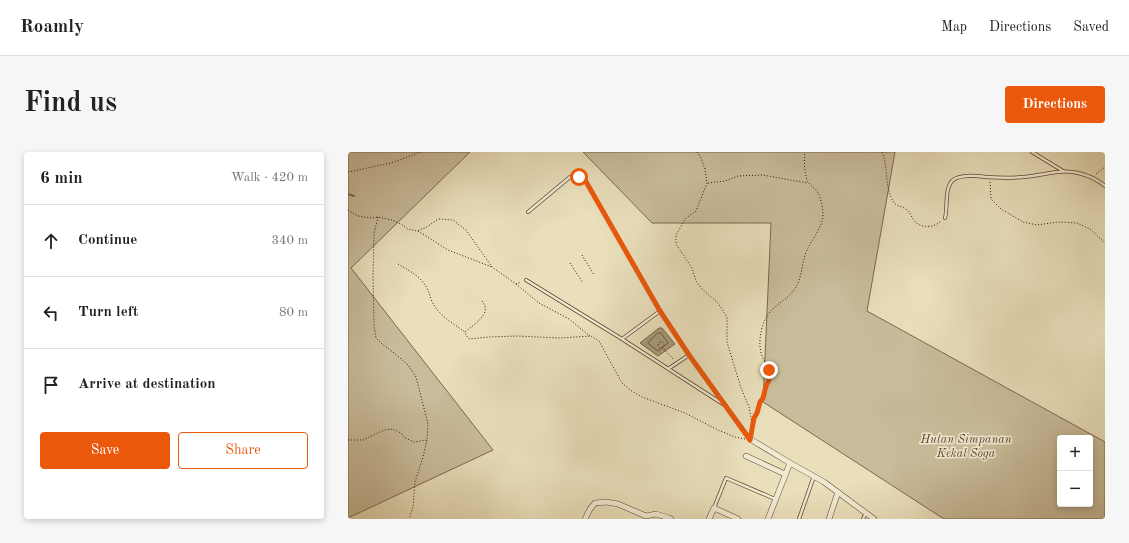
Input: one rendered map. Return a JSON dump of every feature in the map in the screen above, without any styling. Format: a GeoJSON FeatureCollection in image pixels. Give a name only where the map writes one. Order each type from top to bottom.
{"type":"FeatureCollection","features":[{"type":"Feature","properties":{"kind":"street"},"geometry":{"type":"LineString","coordinates":[[750,440],[814,476],[874,519]]}},
{"type":"Feature","properties":{"kind":"street"},"geometry":{"type":"LineString","coordinates":[[746,456],[785,474]]}},
{"type":"Feature","properties":{"kind":"street"},"geometry":{"type":"LineString","coordinates":[[768,519],[790,463]]}},
{"type":"Feature","properties":{"kind":"street"},"geometry":{"type":"LineString","coordinates":[[829,519],[838,492]]}},
{"type":"Feature","properties":{"kind":"street"},"geometry":{"type":"LineString","coordinates":[[586,519],[590,509],[595,504],[606,502],[618,504],[645,517],[656,514],[671,519]]}},
{"type":"Feature","properties":{"kind":"street"},"geometry":{"type":"LineString","coordinates":[[709,519],[714,508],[738,519]]}},
{"type":"Feature","properties":{"kind":"lane"},"geometry":{"type":"LineString","coordinates":[[1032,152],[1064,172]]}},
{"type":"Feature","properties":{"kind":"lane"},"geometry":{"type":"LineString","coordinates":[[945,218],[947,212],[948,189],[952,182],[958,177],[973,175],[989,177],[1030,176],[1064,172],[1078,173],[1101,182],[1105,186]]}},
{"type":"Feature","properties":{"kind":"lane"},"geometry":{"type":"LineString","coordinates":[[528,212],[570,177],[579,177],[585,180],[660,311],[689,355],[750,440]]}},
{"type":"Feature","properties":{"kind":"lane"},"geometry":{"type":"LineString","coordinates":[[526,280],[726,406]]}},
{"type":"Feature","properties":{"kind":"lane"},"geometry":{"type":"LineString","coordinates":[[622,340],[660,311]]}},
{"type":"Feature","properties":{"kind":"lane"},"geometry":{"type":"LineString","coordinates":[[668,369],[689,355]]}},
{"type":"Feature","properties":{"kind":"lane"},"geometry":{"type":"LineString","coordinates":[[799,519],[814,476]]}},
{"type":"Feature","properties":{"kind":"lane"},"geometry":{"type":"LineString","coordinates":[[714,508],[726,478],[775,499]]}},
{"type":"Feature","properties":{"kind":"lane"},"geometry":{"type":"LineString","coordinates":[[863,519],[866,513]]}},
{"type":"Feature","properties":{"kind":"path"},"geometry":{"type":"LineString","coordinates":[[348,172],[391,163],[421,152]]}},
{"type":"Feature","properties":{"kind":"path"},"geometry":{"type":"LineString","coordinates":[[697,152],[705,169],[707,183],[696,211],[686,218],[676,235],[676,244],[692,268],[696,281],[703,290],[718,303],[727,317],[727,342],[741,388],[749,407],[752,424]]}},
{"type":"Feature","properties":{"kind":"path"},"geometry":{"type":"LineString","coordinates":[[348,210],[358,216],[370,218],[378,217],[392,220],[401,224],[408,230],[417,231],[448,250],[492,267],[539,303],[569,319],[599,341],[622,383],[630,390],[685,413],[734,437],[750,440],[752,424],[769,380],[769,370],[762,355],[760,346],[760,337],[765,319],[770,311],[793,291],[799,281],[807,251],[823,215],[819,194],[809,183],[805,174],[805,152]]}},
{"type":"Feature","properties":{"kind":"path"},"geometry":{"type":"LineString","coordinates":[[882,152],[889,191],[896,205],[904,207],[909,211],[913,220],[917,224],[924,226],[934,226],[945,218]]}},
{"type":"Feature","properties":{"kind":"path"},"geometry":{"type":"LineString","coordinates":[[1091,178],[1105,167]]}},
{"type":"Feature","properties":{"kind":"path"},"geometry":{"type":"LineString","coordinates":[[707,183],[726,181],[738,176],[763,175],[809,183]]}},
{"type":"Feature","properties":{"kind":"path"},"geometry":{"type":"LineString","coordinates":[[989,177],[991,199],[1001,209],[1023,222],[1037,224],[1058,222],[1077,223],[1090,228],[1105,243]]}},
{"type":"Feature","properties":{"kind":"path"},"geometry":{"type":"LineString","coordinates":[[378,217],[374,234],[373,268],[374,326],[376,338],[408,366],[416,377],[428,424],[427,440],[415,482],[413,507],[409,519]]}},
{"type":"Feature","properties":{"kind":"path"},"geometry":{"type":"LineString","coordinates":[[417,231],[427,227],[438,219],[453,220],[466,230],[492,267]]}},
{"type":"Feature","properties":{"kind":"path"},"geometry":{"type":"LineString","coordinates":[[582,255],[594,275]]}},
{"type":"Feature","properties":{"kind":"path"},"geometry":{"type":"LineString","coordinates":[[570,263],[583,283]]}},
{"type":"Feature","properties":{"kind":"path"},"geometry":{"type":"LineString","coordinates":[[398,264],[423,280],[434,306],[444,317],[465,332],[469,339],[488,336],[560,338],[591,336]]}},
{"type":"Feature","properties":{"kind":"path"},"geometry":{"type":"LineString","coordinates":[[516,284],[526,280]]}},
{"type":"Feature","properties":{"kind":"path"},"geometry":{"type":"LineString","coordinates":[[465,332],[482,318],[485,310],[482,301]]}},
{"type":"Feature","properties":{"kind":"path"},"geometry":{"type":"LineString","coordinates":[[662,347],[677,363]]}},
{"type":"Feature","properties":{"kind":"path"},"geometry":{"type":"LineString","coordinates":[[348,440],[363,440],[384,430],[393,429],[401,433],[405,438],[414,442],[427,440]]}},
{"type":"Feature","properties":{"kind":"green space"},"geometry":{"type":"Polygon","coordinates":[[[348,152],[470,152],[351,268],[493,450],[348,518],[348,152]]]}},
{"type":"Feature","properties":{"kind":"green space","name":"Hutan Simpanan Kekal Soga"},"geometry":{"type":"Polygon","coordinates":[[[583,152],[895,152],[867,311],[1092,435],[1057,435],[1057,507],[1093,507],[1093,435],[1105,442],[1105,519],[944,519],[763,402],[771,223],[652,223],[583,152]]]}},
{"type":"Feature","properties":{"kind":"water"},"geometry":{"type":"Polygon","coordinates":[[[659,328],[662,328],[675,344],[658,356],[640,343],[659,328]]]}},
{"type":"Feature","properties":{"kind":"waterway"},"geometry":{"type":"LineString","coordinates":[[348,194],[354,196]]}},
{"type":"Feature","properties":{"kind":"route"},"geometry":{"type":"LineString","coordinates":[[579,177],[585,180],[660,311],[689,355],[750,440],[752,424],[769,380],[769,370]]}}]}
